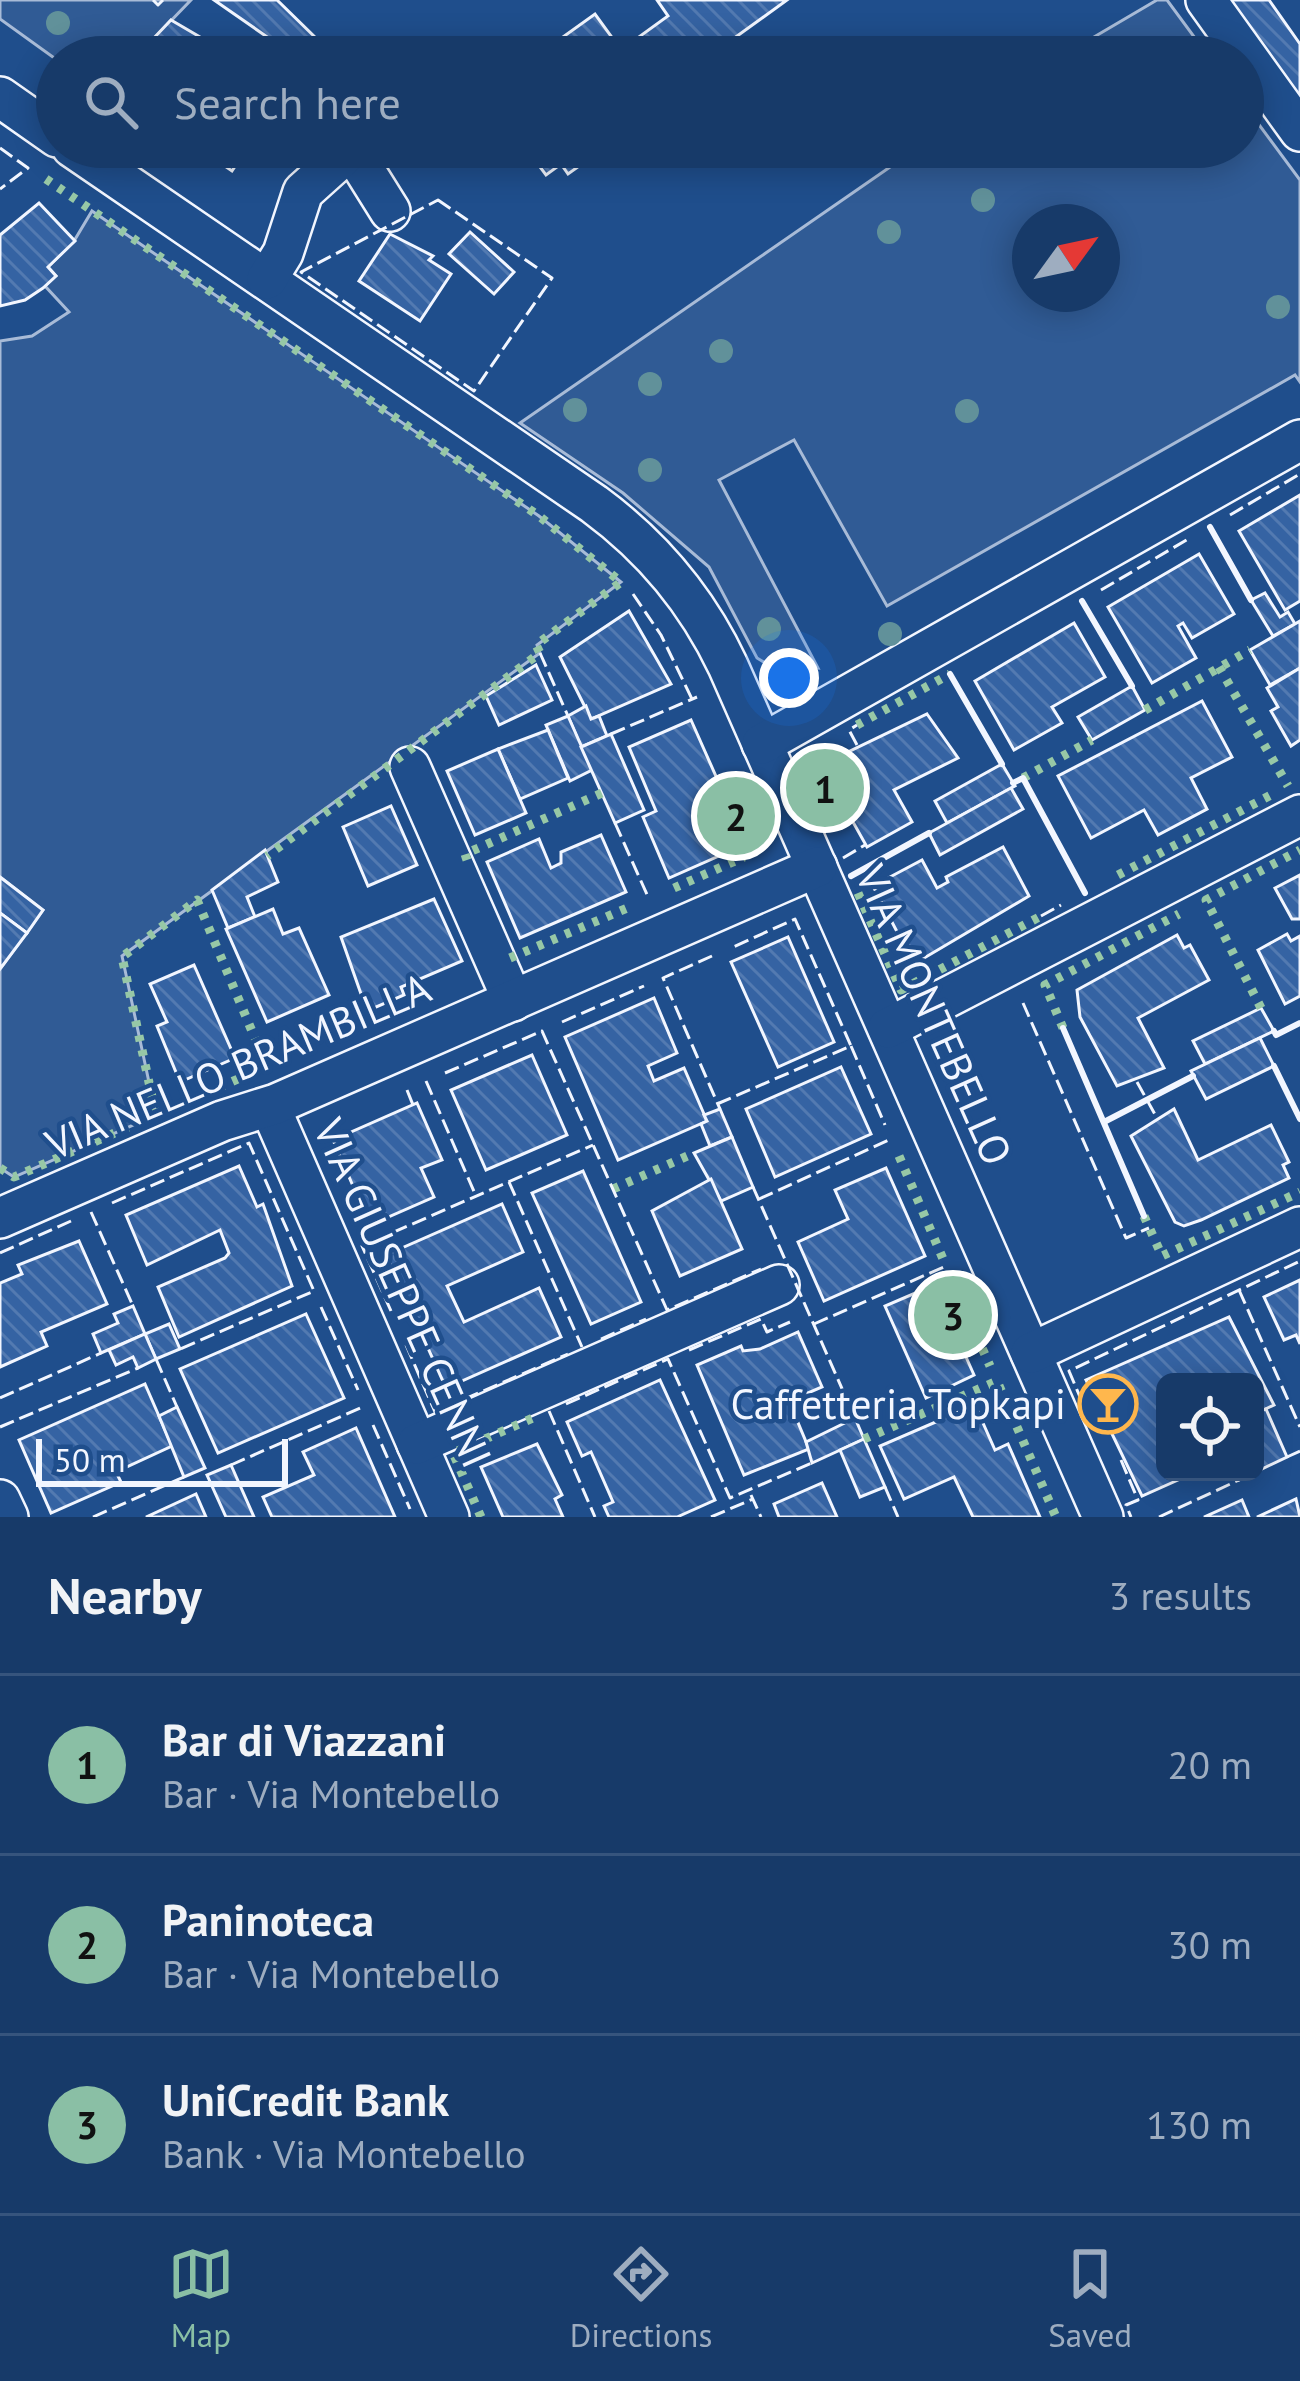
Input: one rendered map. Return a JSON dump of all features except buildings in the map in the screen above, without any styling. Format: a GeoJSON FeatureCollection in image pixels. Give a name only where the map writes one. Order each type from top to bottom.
{"type":"FeatureCollection","features":[{"type":"Feature","properties":{"kind":"street"},"geometry":{"type":"LineString","coordinates":[[1205,0],[1231,36]]}},
{"type":"Feature","properties":{"kind":"street"},"geometry":{"type":"LineString","coordinates":[[1264,81],[1300,130]]}},
{"type":"Feature","properties":{"kind":"street"},"geometry":{"type":"LineString","coordinates":[[0,98],[36,122]]}},
{"type":"Feature","properties":{"kind":"street","name":"VIA MONTEBELLO"},"geometry":{"type":"LineString","coordinates":[[103,168],[594,504],[650,551],[711,633],[1103,1517]]}},
{"type":"Feature","properties":{"kind":"street"},"geometry":{"type":"LineString","coordinates":[[267,280],[283,253],[303,191],[329,168]]}},
{"type":"Feature","properties":{"kind":"street"},"geometry":{"type":"LineString","coordinates":[[364,168],[390,211]]}},
{"type":"Feature","properties":{"kind":"street"},"geometry":{"type":"LineString","coordinates":[[762,744],[1300,440]]}},
{"type":"Feature","properties":{"kind":"street"},"geometry":{"type":"LineString","coordinates":[[410,767],[513,1001]]}},
{"type":"Feature","properties":{"kind":"street"},"geometry":{"type":"LineString","coordinates":[[888,1028],[1300,815]]}},
{"type":"Feature","properties":{"kind":"street","name":"VIA NELLO BRAMBILLA"},"geometry":{"type":"LineString","coordinates":[[0,1218],[222,1120],[270,1107],[817,867]]}},
{"type":"Feature","properties":{"kind":"street","name":"VIA GIUSEPPE CENNI"},"geometry":{"type":"LineString","coordinates":[[270,1107],[449,1517]]}},
{"type":"Feature","properties":{"kind":"street"},"geometry":{"type":"LineString","coordinates":[[0,1199],[52,1196]]}},
{"type":"Feature","properties":{"kind":"street"},"geometry":{"type":"LineString","coordinates":[[1031,1353],[1300,1227]]}},
{"type":"Feature","properties":{"kind":"street"},"geometry":{"type":"LineString","coordinates":[[417,1444],[779,1286]]}},
{"type":"Feature","properties":{"kind":"street"},"geometry":{"type":"LineString","coordinates":[[0,1500],[8,1517]]}},
{"type":"Feature","properties":{"kind":"shaded area"},"geometry":{"type":"Polygon","coordinates":[[[0,0],[191,0],[156,36],[36,36],[36,45],[0,19],[0,0]]]}},
{"type":"Feature","properties":{"kind":"shaded area"},"geometry":{"type":"Polygon","coordinates":[[[1157,0],[1167,0],[1194,36],[1096,36],[1157,0]]]}},
{"type":"Feature","properties":{"kind":"shaded area"},"geometry":{"type":"Polygon","coordinates":[[[1264,131],[1300,180],[1300,382],[1295,375],[887,606],[794,440],[719,480],[818,668],[767,664],[757,658],[709,567],[623,493],[520,423],[889,168],[1264,168],[1264,131]]]}},
{"type":"Feature","properties":{"kind":"shaded area"},"geometry":{"type":"Polygon","coordinates":[[[92,211],[539,516],[621,582],[537,645],[540,653],[122,956],[156,1115],[14,1177],[0,1168],[0,969],[43,910],[0,877],[0,341],[32,336],[69,312],[45,286],[56,276],[48,267],[74,241],[92,211]]]}},
{"type":"Feature","properties":{"kind":"hedge"},"geometry":{"type":"LineString","coordinates":[[46,179],[539,516],[621,582],[536,645],[540,653],[267,856]]}},
{"type":"Feature","properties":{"kind":"hedge"},"geometry":{"type":"LineString","coordinates":[[1145,710],[1250,650]]}},
{"type":"Feature","properties":{"kind":"hedge"},"geometry":{"type":"LineString","coordinates":[[1219,667],[1288,786]]}},
{"type":"Feature","properties":{"kind":"hedge"},"geometry":{"type":"LineString","coordinates":[[857,725],[950,674]]}},
{"type":"Feature","properties":{"kind":"hedge"},"geometry":{"type":"LineString","coordinates":[[1023,778],[1092,740]]}},
{"type":"Feature","properties":{"kind":"hedge"},"geometry":{"type":"LineString","coordinates":[[467,860],[465,854],[602,793]]}},
{"type":"Feature","properties":{"kind":"hedge"},"geometry":{"type":"LineString","coordinates":[[1118,875],[1271,795]]}},
{"type":"Feature","properties":{"kind":"hedge"},"geometry":{"type":"LineString","coordinates":[[1261,1008],[1206,900],[1300,850]]}},
{"type":"Feature","properties":{"kind":"hedge"},"geometry":{"type":"LineString","coordinates":[[674,888],[744,857]]}},
{"type":"Feature","properties":{"kind":"hedge"},"geometry":{"type":"LineString","coordinates":[[858,893],[901,990],[1041,916]]}},
{"type":"Feature","properties":{"kind":"hedge"},"geometry":{"type":"LineString","coordinates":[[238,1079],[156,1115],[122,957],[197,900],[267,1067]]}},
{"type":"Feature","properties":{"kind":"hedge"},"geometry":{"type":"LineString","coordinates":[[510,958],[632,906]]}},
{"type":"Feature","properties":{"kind":"hedge"},"geometry":{"type":"LineString","coordinates":[[1063,1028],[1045,985],[1179,914]]}},
{"type":"Feature","properties":{"kind":"hedge"},"geometry":{"type":"LineString","coordinates":[[0,1168],[14,1177],[156,1115]]}},
{"type":"Feature","properties":{"kind":"hedge"},"geometry":{"type":"LineString","coordinates":[[613,1189],[694,1153]]}},
{"type":"Feature","properties":{"kind":"hedge"},"geometry":{"type":"LineString","coordinates":[[899,1156],[946,1266]]}},
{"type":"Feature","properties":{"kind":"hedge"},"geometry":{"type":"LineString","coordinates":[[1144,1216],[1162,1256],[1300,1192]]}},
{"type":"Feature","properties":{"kind":"hedge"},"geometry":{"type":"LineString","coordinates":[[952,1280],[990,1366]]}},
{"type":"Feature","properties":{"kind":"hedge"},"geometry":{"type":"LineString","coordinates":[[864,1439],[997,1381],[1056,1517]]}},
{"type":"Feature","properties":{"kind":"hedge"},"geometry":{"type":"LineString","coordinates":[[481,1517],[453,1453],[533,1418]]}},
{"type":"Feature","properties":{"kind":"fence"},"geometry":{"type":"LineString","coordinates":[[153,0],[158,5],[163,0]]}},
{"type":"Feature","properties":{"kind":"fence"},"geometry":{"type":"LineString","coordinates":[[0,148],[28,168],[0,189]]}},
{"type":"Feature","properties":{"kind":"fence"},"geometry":{"type":"LineString","coordinates":[[438,200],[552,278],[474,391],[301,272],[438,200]]}},
{"type":"Feature","properties":{"kind":"fence"},"geometry":{"type":"LineString","coordinates":[[1230,515],[1300,474]]}},
{"type":"Feature","properties":{"kind":"fence"},"geometry":{"type":"LineString","coordinates":[[1101,590],[1190,538]]}},
{"type":"Feature","properties":{"kind":"fence"},"geometry":{"type":"LineString","coordinates":[[633,594],[661,635],[692,699]]}},
{"type":"Feature","properties":{"kind":"fence"},"geometry":{"type":"LineString","coordinates":[[540,653],[568,716]]}},
{"type":"Feature","properties":{"kind":"fence"},"geometry":{"type":"LineString","coordinates":[[611,734],[697,697]]}},
{"type":"Feature","properties":{"kind":"fence"},"geometry":{"type":"LineString","coordinates":[[857,725],[849,730],[857,745]]}},
{"type":"Feature","properties":{"kind":"fence"},"geometry":{"type":"LineString","coordinates":[[615,823],[649,899]]}},
{"type":"Feature","properties":{"kind":"fence"},"geometry":{"type":"LineString","coordinates":[[843,858],[865,845]]}},
{"type":"Feature","properties":{"kind":"fence"},"geometry":{"type":"LineString","coordinates":[[1041,916],[1061,905]]}},
{"type":"Feature","properties":{"kind":"fence"},"geometry":{"type":"LineString","coordinates":[[717,1104],[851,1046],[795,919],[731,948]]}},
{"type":"Feature","properties":{"kind":"fence"},"geometry":{"type":"LineString","coordinates":[[712,956],[663,978],[720,1109]]}},
{"type":"Feature","properties":{"kind":"fence"},"geometry":{"type":"LineString","coordinates":[[562,1022],[644,986]]}},
{"type":"Feature","properties":{"kind":"fence"},"geometry":{"type":"LineString","coordinates":[[1023,1003],[1126,1238],[1149,1228]]}},
{"type":"Feature","properties":{"kind":"fence"},"geometry":{"type":"LineString","coordinates":[[445,1073],[542,1031],[667,1310],[761,1269]]}},
{"type":"Feature","properties":{"kind":"fence"},"geometry":{"type":"LineString","coordinates":[[851,1046],[885,1125]]}},
{"type":"Feature","properties":{"kind":"fence"},"geometry":{"type":"LineString","coordinates":[[426,1081],[476,1196]]}},
{"type":"Feature","properties":{"kind":"fence"},"geometry":{"type":"LineString","coordinates":[[1137,1082],[1157,1118]]}},
{"type":"Feature","properties":{"kind":"fence"},"geometry":{"type":"LineString","coordinates":[[407,1090],[413,1105]]}},
{"type":"Feature","properties":{"kind":"fence"},"geometry":{"type":"LineString","coordinates":[[759,1199],[891,1139]]}},
{"type":"Feature","properties":{"kind":"fence"},"geometry":{"type":"LineString","coordinates":[[112,1203],[249,1143],[314,1291],[180,1349]]}},
{"type":"Feature","properties":{"kind":"fence"},"geometry":{"type":"LineString","coordinates":[[391,1311],[362,1246],[593,1145]]}},
{"type":"Feature","properties":{"kind":"fence"},"geometry":{"type":"LineString","coordinates":[[509,1182],[582,1347]]}},
{"type":"Feature","properties":{"kind":"fence"},"geometry":{"type":"LineString","coordinates":[[753,1187],[855,1418]]}},
{"type":"Feature","properties":{"kind":"fence"},"geometry":{"type":"LineString","coordinates":[[91,1212],[133,1306]]}},
{"type":"Feature","properties":{"kind":"fence"},"geometry":{"type":"LineString","coordinates":[[0,1253],[71,1221]]}},
{"type":"Feature","properties":{"kind":"fence"},"geometry":{"type":"LineString","coordinates":[[1097,1406],[1086,1411],[1069,1371],[1300,1261]]}},
{"type":"Feature","properties":{"kind":"fence"},"geometry":{"type":"LineString","coordinates":[[814,1324],[946,1266]]}},
{"type":"Feature","properties":{"kind":"fence"},"geometry":{"type":"LineString","coordinates":[[1239,1290],[1300,1427]]}},
{"type":"Feature","properties":{"kind":"fence"},"geometry":{"type":"LineString","coordinates":[[321,1307],[358,1390]]}},
{"type":"Feature","properties":{"kind":"fence"},"geometry":{"type":"LineString","coordinates":[[601,1339],[646,1319]]}},
{"type":"Feature","properties":{"kind":"fence"},"geometry":{"type":"LineString","coordinates":[[689,1350],[761,1319],[767,1332],[790,1322]]}},
{"type":"Feature","properties":{"kind":"fence"},"geometry":{"type":"LineString","coordinates":[[406,1345],[435,1412],[568,1354]]}},
{"type":"Feature","properties":{"kind":"fence"},"geometry":{"type":"LineString","coordinates":[[0,1398],[101,1353]]}},
{"type":"Feature","properties":{"kind":"fence"},"geometry":{"type":"LineString","coordinates":[[156,1359],[177,1407]]}},
{"type":"Feature","properties":{"kind":"fence"},"geometry":{"type":"LineString","coordinates":[[566,1404],[668,1359],[730,1498],[812,1463]]}},
{"type":"Feature","properties":{"kind":"fence"},"geometry":{"type":"LineString","coordinates":[[0,1427],[138,1368]]}},
{"type":"Feature","properties":{"kind":"fence"},"geometry":{"type":"LineString","coordinates":[[231,1465],[365,1406]]}},
{"type":"Feature","properties":{"kind":"fence"},"geometry":{"type":"LineString","coordinates":[[549,1411],[595,1517]]}},
{"type":"Feature","properties":{"kind":"fence"},"geometry":{"type":"LineString","coordinates":[[373,1425],[410,1509]]}},
{"type":"Feature","properties":{"kind":"fence"},"geometry":{"type":"LineString","coordinates":[[1287,1457],[1300,1451]]}},
{"type":"Feature","properties":{"kind":"fence"},"geometry":{"type":"LineString","coordinates":[[1121,1460],[1138,1500],[1126,1505],[1131,1517]]}},
{"type":"Feature","properties":{"kind":"fence"},"geometry":{"type":"LineString","coordinates":[[93,1517],[184,1477]]}},
{"type":"Feature","properties":{"kind":"fence"},"geometry":{"type":"LineString","coordinates":[[1159,1517],[1237,1481]]}},
{"type":"Feature","properties":{"kind":"fence"},"geometry":{"type":"LineString","coordinates":[[885,1487],[898,1517]]}},
{"type":"Feature","properties":{"kind":"fence"},"geometry":{"type":"LineString","coordinates":[[751,1495],[761,1517]]}},
{"type":"Feature","properties":{"kind":"fence"},"geometry":{"type":"LineString","coordinates":[[711,1517],[753,1499]]}},
{"type":"Feature","properties":{"kind":"wall"},"geometry":{"type":"LineString","coordinates":[[1210,527],[1251,600]]}},
{"type":"Feature","properties":{"kind":"wall"},"geometry":{"type":"LineString","coordinates":[[1082,601],[1132,686]]}},
{"type":"Feature","properties":{"kind":"wall"},"geometry":{"type":"LineString","coordinates":[[950,674],[1002,764]]}},
{"type":"Feature","properties":{"kind":"wall"},"geometry":{"type":"LineString","coordinates":[[1013,783],[1023,778],[1085,893]]}},
{"type":"Feature","properties":{"kind":"wall"},"geometry":{"type":"LineString","coordinates":[[851,876],[929,833]]}},
{"type":"Feature","properties":{"kind":"wall"},"geometry":{"type":"LineString","coordinates":[[1274,1031],[1276,1035],[1300,1023]]}},
{"type":"Feature","properties":{"kind":"wall"},"geometry":{"type":"LineString","coordinates":[[1063,1028],[1144,1216]]}},
{"type":"Feature","properties":{"kind":"wall"},"geometry":{"type":"LineString","coordinates":[[1274,1066],[1300,1119]]}},
{"type":"Feature","properties":{"kind":"wall"},"geometry":{"type":"LineString","coordinates":[[1104,1122],[1193,1076]]}},
{"type":"Feature","properties":{"kind":"place","name":"Bar di Viazzani"},"geometry":{"type":"Point","coordinates":[825,788]}},
{"type":"Feature","properties":{"kind":"place","name":"Paninoteca"},"geometry":{"type":"Point","coordinates":[736,816]}},
{"type":"Feature","properties":{"kind":"place","name":"UniCredit Bank"},"geometry":{"type":"Point","coordinates":[953,1315]}},
{"type":"Feature","properties":{"kind":"place","name":"Caffetteria Topkapi"},"geometry":{"type":"Point","coordinates":[1108,1404]}}]}
